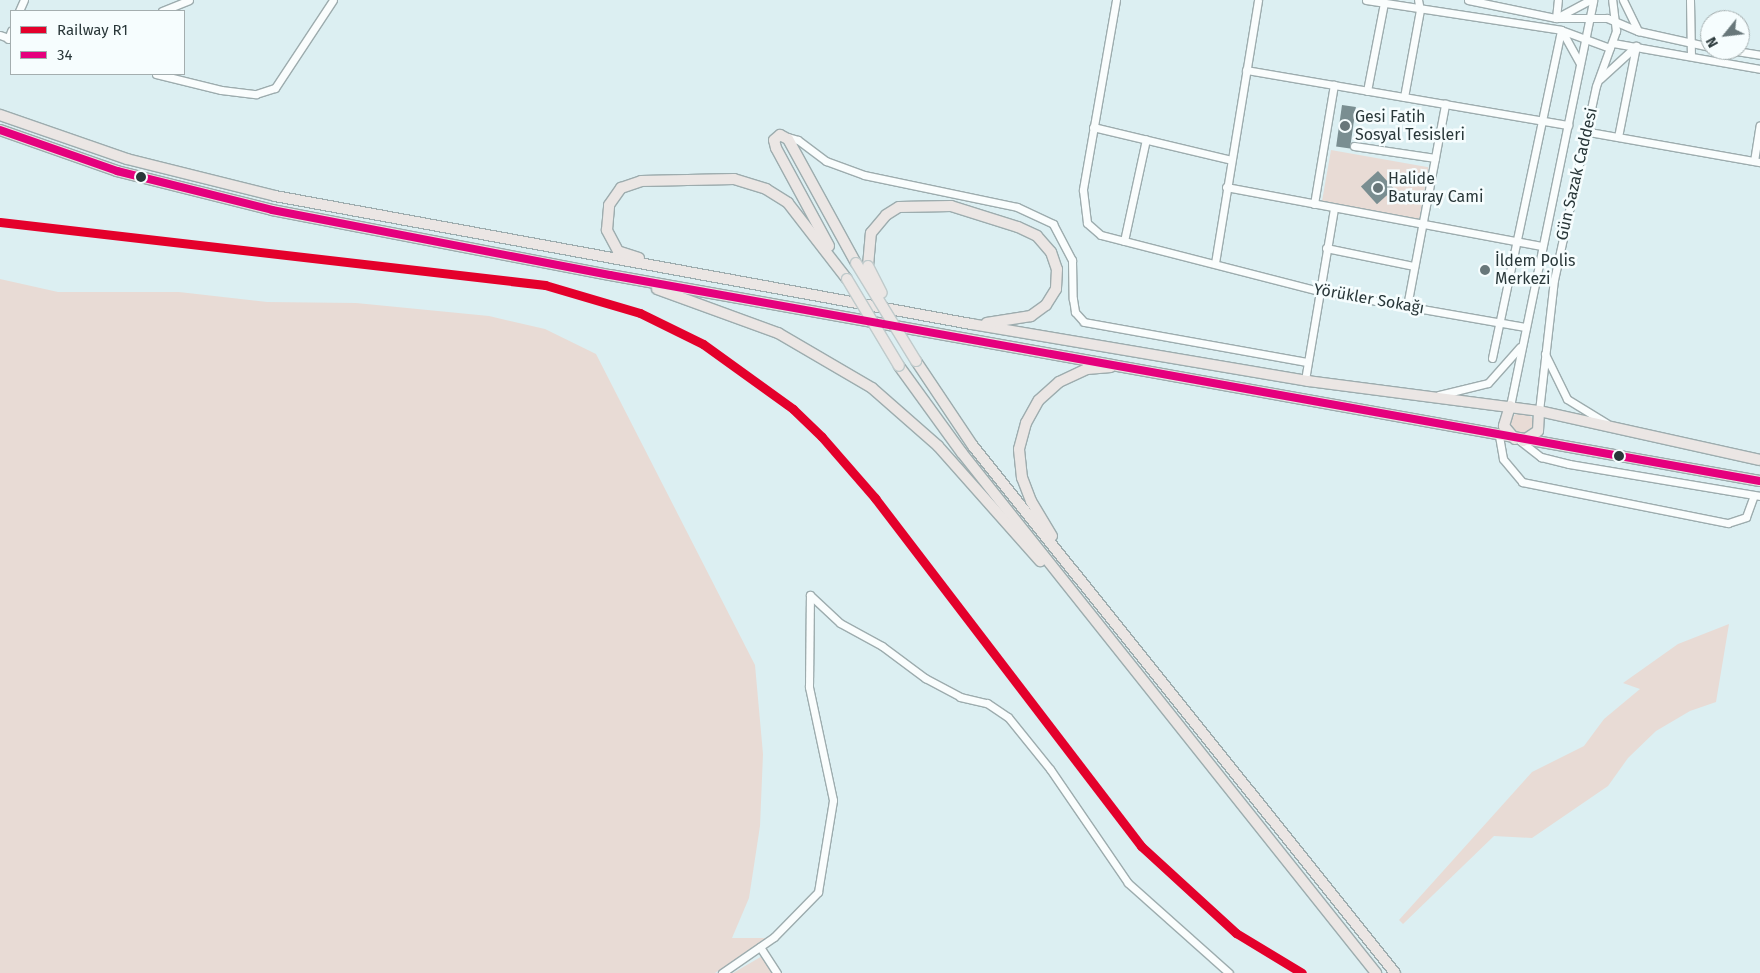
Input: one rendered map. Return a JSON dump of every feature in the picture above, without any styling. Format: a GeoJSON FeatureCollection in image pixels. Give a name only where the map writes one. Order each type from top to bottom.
{"type":"FeatureCollection","features":[{"type":"Feature","properties":{"kind":"highway"},"geometry":{"type":"LineString","coordinates":[[0,114],[127,159],[275,196],[971,324],[1305,380],[1539,411],[1760,460]]}},
{"type":"Feature","properties":{"kind":"highway"},"geometry":{"type":"LineString","coordinates":[[0,130],[117,171],[210,196],[610,275],[1128,366],[1519,440],[1760,481]]}},
{"type":"Feature","properties":{"kind":"highway"},"geometry":{"type":"LineString","coordinates":[[1376,973],[1098,625],[899,366],[847,279],[776,148],[775,138],[787,137],[856,263],[916,361],[973,446],[1106,615],[1395,973]]}},
{"type":"Feature","properties":{"kind":"highway"},"geometry":{"type":"LineString","coordinates":[[675,270],[618,251],[611,241],[606,225],[608,210],[626,184],[641,181],[734,179],[758,185],[794,210],[847,279]]}},
{"type":"Feature","properties":{"kind":"highway"},"geometry":{"type":"LineString","coordinates":[[916,361],[868,266],[868,242],[873,229],[891,211],[909,205],[974,211],[1018,227],[1041,240],[1051,252],[1058,275],[1055,292],[1046,305],[1020,320],[971,324]]}},
{"type":"Feature","properties":{"kind":"highway"},"geometry":{"type":"LineString","coordinates":[[610,275],[757,323],[814,350],[872,388],[953,462],[1098,625]]}},
{"type":"Feature","properties":{"kind":"highway"},"geometry":{"type":"LineString","coordinates":[[1106,615],[1036,512],[1022,478],[1019,449],[1031,412],[1053,386],[1088,369],[1128,366]]}},
{"type":"Feature","properties":{"kind":"highway"},"geometry":{"type":"LineString","coordinates":[[1510,406],[1504,426],[1519,440]]}},
{"type":"Feature","properties":{"kind":"highway"},"geometry":{"type":"LineString","coordinates":[[1519,440],[1538,431],[1539,411]]}},
{"type":"Feature","properties":{"kind":"street"},"geometry":{"type":"LineString","coordinates":[[164,10],[188,0]]}},
{"type":"Feature","properties":{"kind":"street"},"geometry":{"type":"LineString","coordinates":[[160,75],[221,90],[256,94],[275,88],[333,0]]}},
{"type":"Feature","properties":{"kind":"street","name":"Yörükler Sokağı"},"geometry":{"type":"LineString","coordinates":[[1116,0],[1083,190],[1087,223],[1101,235],[1319,291],[1526,327]]}},
{"type":"Feature","properties":{"kind":"street"},"geometry":{"type":"LineString","coordinates":[[1215,263],[1258,0]]}},
{"type":"Feature","properties":{"kind":"street"},"geometry":{"type":"LineString","coordinates":[[1366,0],[1420,10],[1561,30],[1586,40],[1611,46],[1636,46],[1760,69]]}},
{"type":"Feature","properties":{"kind":"street"},"geometry":{"type":"LineString","coordinates":[[1404,97],[1420,10],[1418,0]]}},
{"type":"Feature","properties":{"kind":"street"},"geometry":{"type":"LineString","coordinates":[[1468,0],[1556,18],[1590,20],[1607,18],[1614,24],[1638,31],[1700,45]]}},
{"type":"Feature","properties":{"kind":"street"},"geometry":{"type":"LineString","coordinates":[[1556,18],[1558,0]]}},
{"type":"Feature","properties":{"kind":"street"},"geometry":{"type":"LineString","coordinates":[[1556,18],[1579,9],[1591,0]]}},
{"type":"Feature","properties":{"kind":"street","name":"Gün Sazak Caddesi"},"geometry":{"type":"LineString","coordinates":[[1510,406],[1521,345],[1590,20],[1591,0]]}},
{"type":"Feature","properties":{"kind":"street","name":"Gün Sazak Caddesi"},"geometry":{"type":"LineString","coordinates":[[1539,411],[1544,351],[1557,265],[1589,132],[1597,83],[1611,46],[1614,24],[1612,0]]}},
{"type":"Feature","properties":{"kind":"street"},"geometry":{"type":"LineString","coordinates":[[1622,0],[1638,31]]}},
{"type":"Feature","properties":{"kind":"street"},"geometry":{"type":"LineString","coordinates":[[1690,0],[1691,56]]}},
{"type":"Feature","properties":{"kind":"street"},"geometry":{"type":"LineString","coordinates":[[1368,91],[1384,3]]}},
{"type":"Feature","properties":{"kind":"street"},"geometry":{"type":"LineString","coordinates":[[1561,30],[1570,41],[1580,65]]}},
{"type":"Feature","properties":{"kind":"street"},"geometry":{"type":"LineString","coordinates":[[1492,358],[1539,120],[1561,30]]}},
{"type":"Feature","properties":{"kind":"street"},"geometry":{"type":"LineString","coordinates":[[0,36],[10,39]]}},
{"type":"Feature","properties":{"kind":"street"},"geometry":{"type":"LineString","coordinates":[[1597,83],[1622,55],[1636,46]]}},
{"type":"Feature","properties":{"kind":"street"},"geometry":{"type":"LineString","coordinates":[[1618,137],[1636,46]]}},
{"type":"Feature","properties":{"kind":"street"},"geometry":{"type":"LineString","coordinates":[[1246,70],[1568,125]]}},
{"type":"Feature","properties":{"kind":"street"},"geometry":{"type":"LineString","coordinates":[[1314,204],[1334,85]]}},
{"type":"Feature","properties":{"kind":"street"},"geometry":{"type":"LineString","coordinates":[[1407,306],[1445,104]]}},
{"type":"Feature","properties":{"kind":"street"},"geometry":{"type":"LineString","coordinates":[[1589,132],[1757,161],[1760,125]]}},
{"type":"Feature","properties":{"kind":"street"},"geometry":{"type":"LineString","coordinates":[[1093,127],[1231,160]]}},
{"type":"Feature","properties":{"kind":"street"},"geometry":{"type":"LineString","coordinates":[[787,137],[804,144],[826,161],[864,175],[1017,207],[1053,224],[1072,260],[1072,299],[1075,312],[1084,322],[1308,362]]}},
{"type":"Feature","properties":{"kind":"street"},"geometry":{"type":"LineString","coordinates":[[1124,241],[1146,139]]}},
{"type":"Feature","properties":{"kind":"street"},"geometry":{"type":"LineString","coordinates":[[1354,146],[1434,158]]}},
{"type":"Feature","properties":{"kind":"street"},"geometry":{"type":"LineString","coordinates":[[1226,187],[1542,246]]}},
{"type":"Feature","properties":{"kind":"street"},"geometry":{"type":"LineString","coordinates":[[1305,380],[1334,208]]}},
{"type":"Feature","properties":{"kind":"street"},"geometry":{"type":"LineString","coordinates":[[1326,248],[1414,266]]}},
{"type":"Feature","properties":{"kind":"street"},"geometry":{"type":"LineString","coordinates":[[1432,396],[1472,390],[1488,383],[1521,345]]}},
{"type":"Feature","properties":{"kind":"street"},"geometry":{"type":"LineString","coordinates":[[1544,351],[1567,399],[1618,428]]}},
{"type":"Feature","properties":{"kind":"street"},"geometry":{"type":"LineString","coordinates":[[1499,436],[1503,459],[1522,482],[1728,523],[1746,516],[1757,496],[1569,464],[1541,457],[1519,440]]}},
{"type":"Feature","properties":{"kind":"street"},"geometry":{"type":"LineString","coordinates":[[722,973],[760,947],[818,892],[833,822],[831,778],[809,687],[810,595],[840,623],[882,646],[925,678],[960,696],[986,703],[1008,717],[1050,768],[1128,883],[1229,973]]}},
{"type":"Feature","properties":{"kind":"street"},"geometry":{"type":"LineString","coordinates":[[760,947],[777,973]]}},
{"type":"Feature","properties":{"kind":"shaded area"},"geometry":{"type":"Polygon","coordinates":[[[1331,150],[1428,167],[1419,220],[1322,203],[1331,150]]]}},
{"type":"Feature","properties":{"kind":"shaded area"},"geometry":{"type":"Polygon","coordinates":[[[0,279],[58,292],[179,292],[267,302],[356,303],[489,316],[545,329],[596,354],[755,665],[763,754],[760,826],[749,898],[732,938],[768,938],[715,973],[0,973],[0,279]]]}},
{"type":"Feature","properties":{"kind":"shaded area"},"geometry":{"type":"Polygon","coordinates":[[[1522,412],[1530,415],[1533,423],[1530,431],[1522,434],[1514,431],[1511,423],[1514,415],[1522,412]]]}},
{"type":"Feature","properties":{"kind":"shaded area"},"geometry":{"type":"Polygon","coordinates":[[[1729,624],[1716,702],[1690,711],[1656,731],[1628,758],[1608,786],[1532,838],[1494,836],[1403,924],[1399,920],[1532,772],[1584,746],[1604,719],[1640,689],[1623,683],[1678,644],[1729,624]]]}},
{"type":"Feature","properties":{"kind":"shaded area"},"geometry":{"type":"Polygon","coordinates":[[[764,955],[776,973],[733,973],[764,955]]]}},
{"type":"Feature","properties":{"kind":"building","name":"Gesi Fatih Sosyal Tesisleri"},"geometry":{"type":"Polygon","coordinates":[[[1342,105],[1356,107],[1350,149],[1336,147],[1342,105]]]}},
{"type":"Feature","properties":{"kind":"building","name":"Halide Baturay Cami"},"geometry":{"type":"Polygon","coordinates":[[[1378,171],[1394,189],[1377,204],[1361,186],[1378,171]]]}},
{"type":"Feature","properties":{"kind":"rail line","name":"R1"},"geometry":{"type":"LineString","coordinates":[[0,222],[545,285],[640,313],[703,344],[793,409],[822,437],[875,498],[1141,846],[1236,933],[1302,973]]}},
{"type":"Feature","properties":{"kind":"transit line","name":"34"},"geometry":{"type":"LineString","coordinates":[[0,130],[117,171],[272,210],[610,275],[1760,481]]}},
{"type":"Feature","properties":{"kind":"place","name":"Gesi Fatih Sosyal Tesisleri"},"geometry":{"type":"Point","coordinates":[1345,126]}},
{"type":"Feature","properties":{"kind":"place","name":"Halide Baturay Cami"},"geometry":{"type":"Point","coordinates":[1378,188]}},
{"type":"Feature","properties":{"kind":"place","name":"İldem Polis Merkezi"},"geometry":{"type":"Point","coordinates":[1485,270]}}]}
